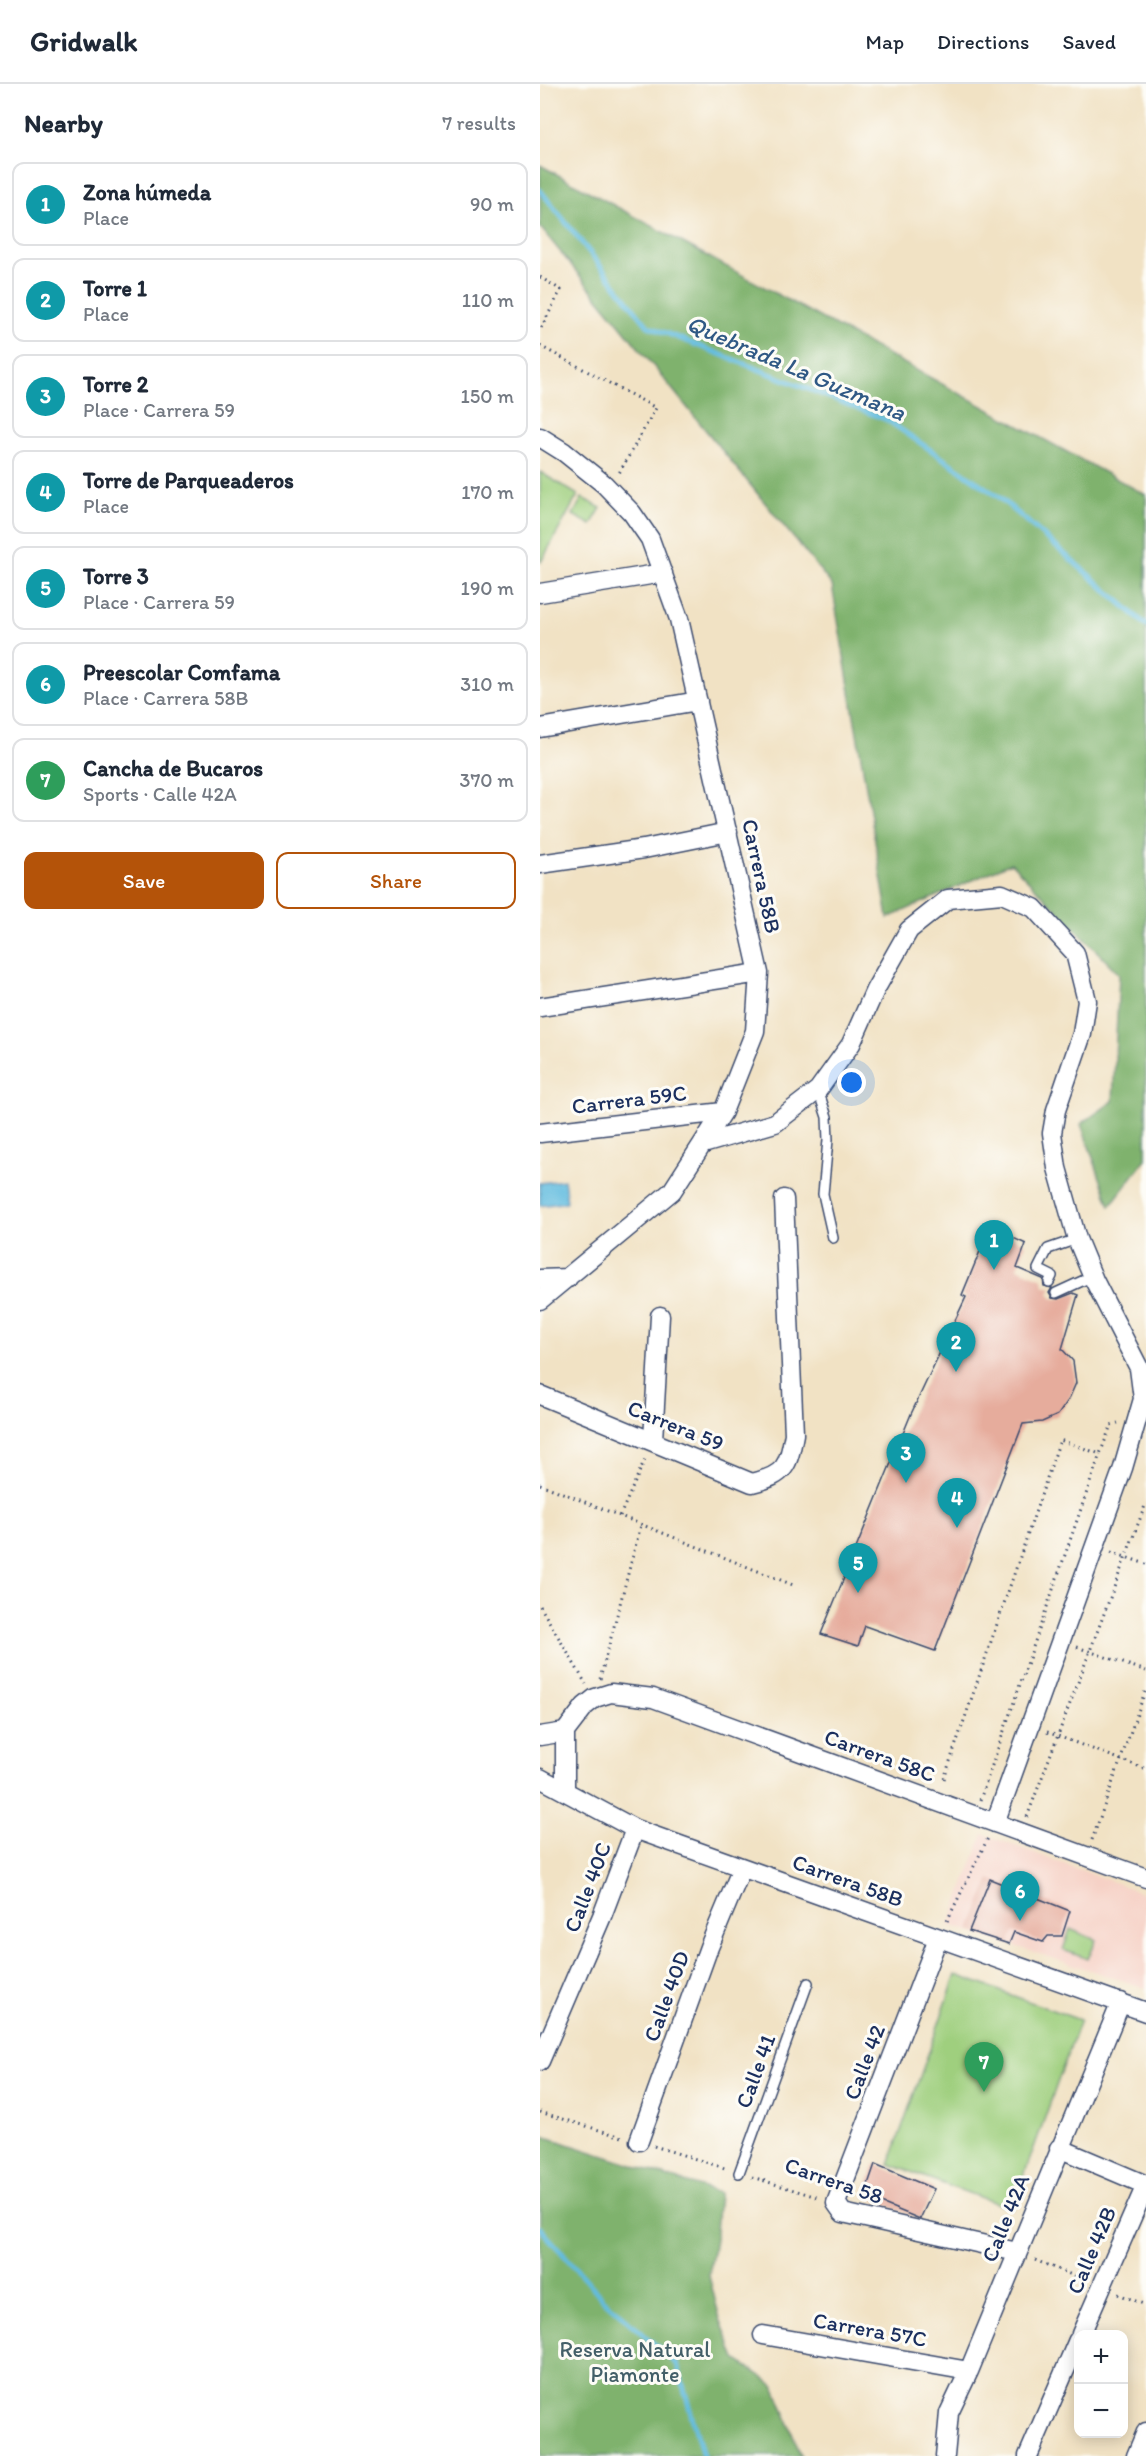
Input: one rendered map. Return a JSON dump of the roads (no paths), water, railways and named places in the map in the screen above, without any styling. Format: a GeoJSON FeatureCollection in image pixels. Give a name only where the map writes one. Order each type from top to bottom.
{"type":"FeatureCollection","features":[{"type":"Feature","properties":{"kind":"street","name":"Carrera 58B"},"geometry":{"type":"LineString","coordinates":[[540,437],[564,452],[610,490],[632,513],[650,539],[679,619],[759,973],[755,1031],[723,1112],[672,1191],[540,1300]]}},
{"type":"Feature","properties":{"kind":"street"},"geometry":{"type":"LineString","coordinates":[[540,593],[663,573]]}},
{"type":"Feature","properties":{"kind":"street"},"geometry":{"type":"LineString","coordinates":[[540,728],[698,701]]}},
{"type":"Feature","properties":{"kind":"street"},"geometry":{"type":"LineString","coordinates":[[540,864],[621,853],[728,832]]}},
{"type":"Feature","properties":{"kind":"street"},"geometry":{"type":"LineString","coordinates":[[703,1144],[775,1123],[818,1090],[851,1044],[875,990],[909,930],[948,899],[1002,894],[1034,908],[1075,953],[1087,1000],[1082,1034],[1056,1110],[1052,1133],[1057,1168],[1077,1239],[1093,1276],[1140,1368],[1143,1399],[1123,1468],[995,1823]]}},
{"type":"Feature","properties":{"kind":"street"},"geometry":{"type":"LineString","coordinates":[[540,1007],[759,973]]}},
{"type":"Feature","properties":{"kind":"street","name":"Carrera 59C"},"geometry":{"type":"LineString","coordinates":[[540,1133],[723,1112]]}},
{"type":"Feature","properties":{"kind":"street","name":"Carrera 59"},"geometry":{"type":"LineString","coordinates":[[540,1395],[752,1483],[772,1478],[789,1462],[794,1434],[784,1199]]}},
{"type":"Feature","properties":{"kind":"street"},"geometry":{"type":"LineString","coordinates":[[540,1279],[568,1278]]}},
{"type":"Feature","properties":{"kind":"street"},"geometry":{"type":"LineString","coordinates":[[653,1440],[660,1316]]}},
{"type":"Feature","properties":{"kind":"street","name":"Carrera 58C"},"geometry":{"type":"LineString","coordinates":[[565,1732],[585,1706],[595,1698],[611,1693],[653,1698],[1146,1878]]}},
{"type":"Feature","properties":{"kind":"street"},"geometry":{"type":"LineString","coordinates":[[540,1737],[565,1732],[564,1791]]}},
{"type":"Feature","properties":{"kind":"street","name":"Carrera 58B"},"geometry":{"type":"LineString","coordinates":[[540,1778],[635,1828],[1144,2010]]}},
{"type":"Feature","properties":{"kind":"street","name":"Calle 40C"},"geometry":{"type":"LineString","coordinates":[[540,2061],[602,1916],[635,1828]]}},
{"type":"Feature","properties":{"kind":"street","name":"Calle 40D"},"geometry":{"type":"LineString","coordinates":[[639,2141],[709,1947],[742,1868]]}},
{"type":"Feature","properties":{"kind":"street","name":"Calle 42"},"geometry":{"type":"LineString","coordinates":[[836,2203],[938,1938]]}},
{"type":"Feature","properties":{"kind":"street","name":"Calle 42A"},"geometry":{"type":"LineString","coordinates":[[945,2456],[949,2413],[969,2371],[1121,2002]]}},
{"type":"Feature","properties":{"kind":"street"},"geometry":{"type":"LineString","coordinates":[[1059,2148],[1146,2185]]}},
{"type":"Feature","properties":{"kind":"street","name":"Calle 42B"},"geometry":{"type":"LineString","coordinates":[[1083,2330],[1146,2185]]}},
{"type":"Feature","properties":{"kind":"street","name":"Carrera 58"},"geometry":{"type":"LineString","coordinates":[[836,2203],[843,2213],[1017,2252]]}},
{"type":"Feature","properties":{"kind":"street","name":"Carrera 57C"},"geometry":{"type":"LineString","coordinates":[[763,2335],[969,2371]]}},
{"type":"Feature","properties":{"kind":"street"},"geometry":{"type":"LineString","coordinates":[[1028,2456],[1074,2349]]}},
{"type":"Feature","properties":{"kind":"street"},"geometry":{"type":"LineString","coordinates":[[1136,2456],[1146,2432]]}},
{"type":"Feature","properties":{"kind":"lane"},"geometry":{"type":"LineString","coordinates":[[818,1090],[827,1117],[828,1140],[823,1194],[833,1238]]}},
{"type":"Feature","properties":{"kind":"lane"},"geometry":{"type":"LineString","coordinates":[[1049,1282],[1052,1276],[1038,1269],[1048,1250],[1077,1239]]}},
{"type":"Feature","properties":{"kind":"lane"},"geometry":{"type":"LineString","coordinates":[[1056,1293],[1093,1276]]}},
{"type":"Feature","properties":{"kind":"lane","name":"Calle 41"},"geometry":{"type":"LineString","coordinates":[[740,2173],[808,1983]]}},
{"type":"Feature","properties":{"kind":"water"},"geometry":{"type":"Polygon","coordinates":[[[564,1180],[567,1202],[540,1206],[540,1183],[564,1180]]]}},
{"type":"Feature","properties":{"kind":"waterway","name":"Quebrada La Guzmana"},"geometry":{"type":"LineString","coordinates":[[540,190],[648,326],[887,420],[999,497],[1146,625]]}},
{"type":"Feature","properties":{"kind":"waterway"},"geometry":{"type":"LineString","coordinates":[[540,2228],[604,2300],[677,2364],[703,2456]]}},
{"type":"Feature","properties":{"kind":"place","name":"Zona húmeda"},"geometry":{"type":"Point","coordinates":[994,1270]}},
{"type":"Feature","properties":{"kind":"place","name":"Torre 1"},"geometry":{"type":"Point","coordinates":[956,1372]}},
{"type":"Feature","properties":{"kind":"place","name":"Torre 2"},"geometry":{"type":"Point","coordinates":[906,1483]}},
{"type":"Feature","properties":{"kind":"place","name":"Torre de Parqueaderos"},"geometry":{"type":"Point","coordinates":[957,1528]}},
{"type":"Feature","properties":{"kind":"place","name":"Torre 3"},"geometry":{"type":"Point","coordinates":[858,1593]}},
{"type":"Feature","properties":{"kind":"place","name":"Preescolar Comfama"},"geometry":{"type":"Point","coordinates":[1020,1921]}},
{"type":"Feature","properties":{"kind":"place","name":"Cancha de Bucaros"},"geometry":{"type":"Point","coordinates":[984,2092]}},
{"type":"Feature","properties":{"kind":"park label","name":"Reserva Natural Piamonte"},"geometry":{"type":"Point","coordinates":[635,2362]}}]}
